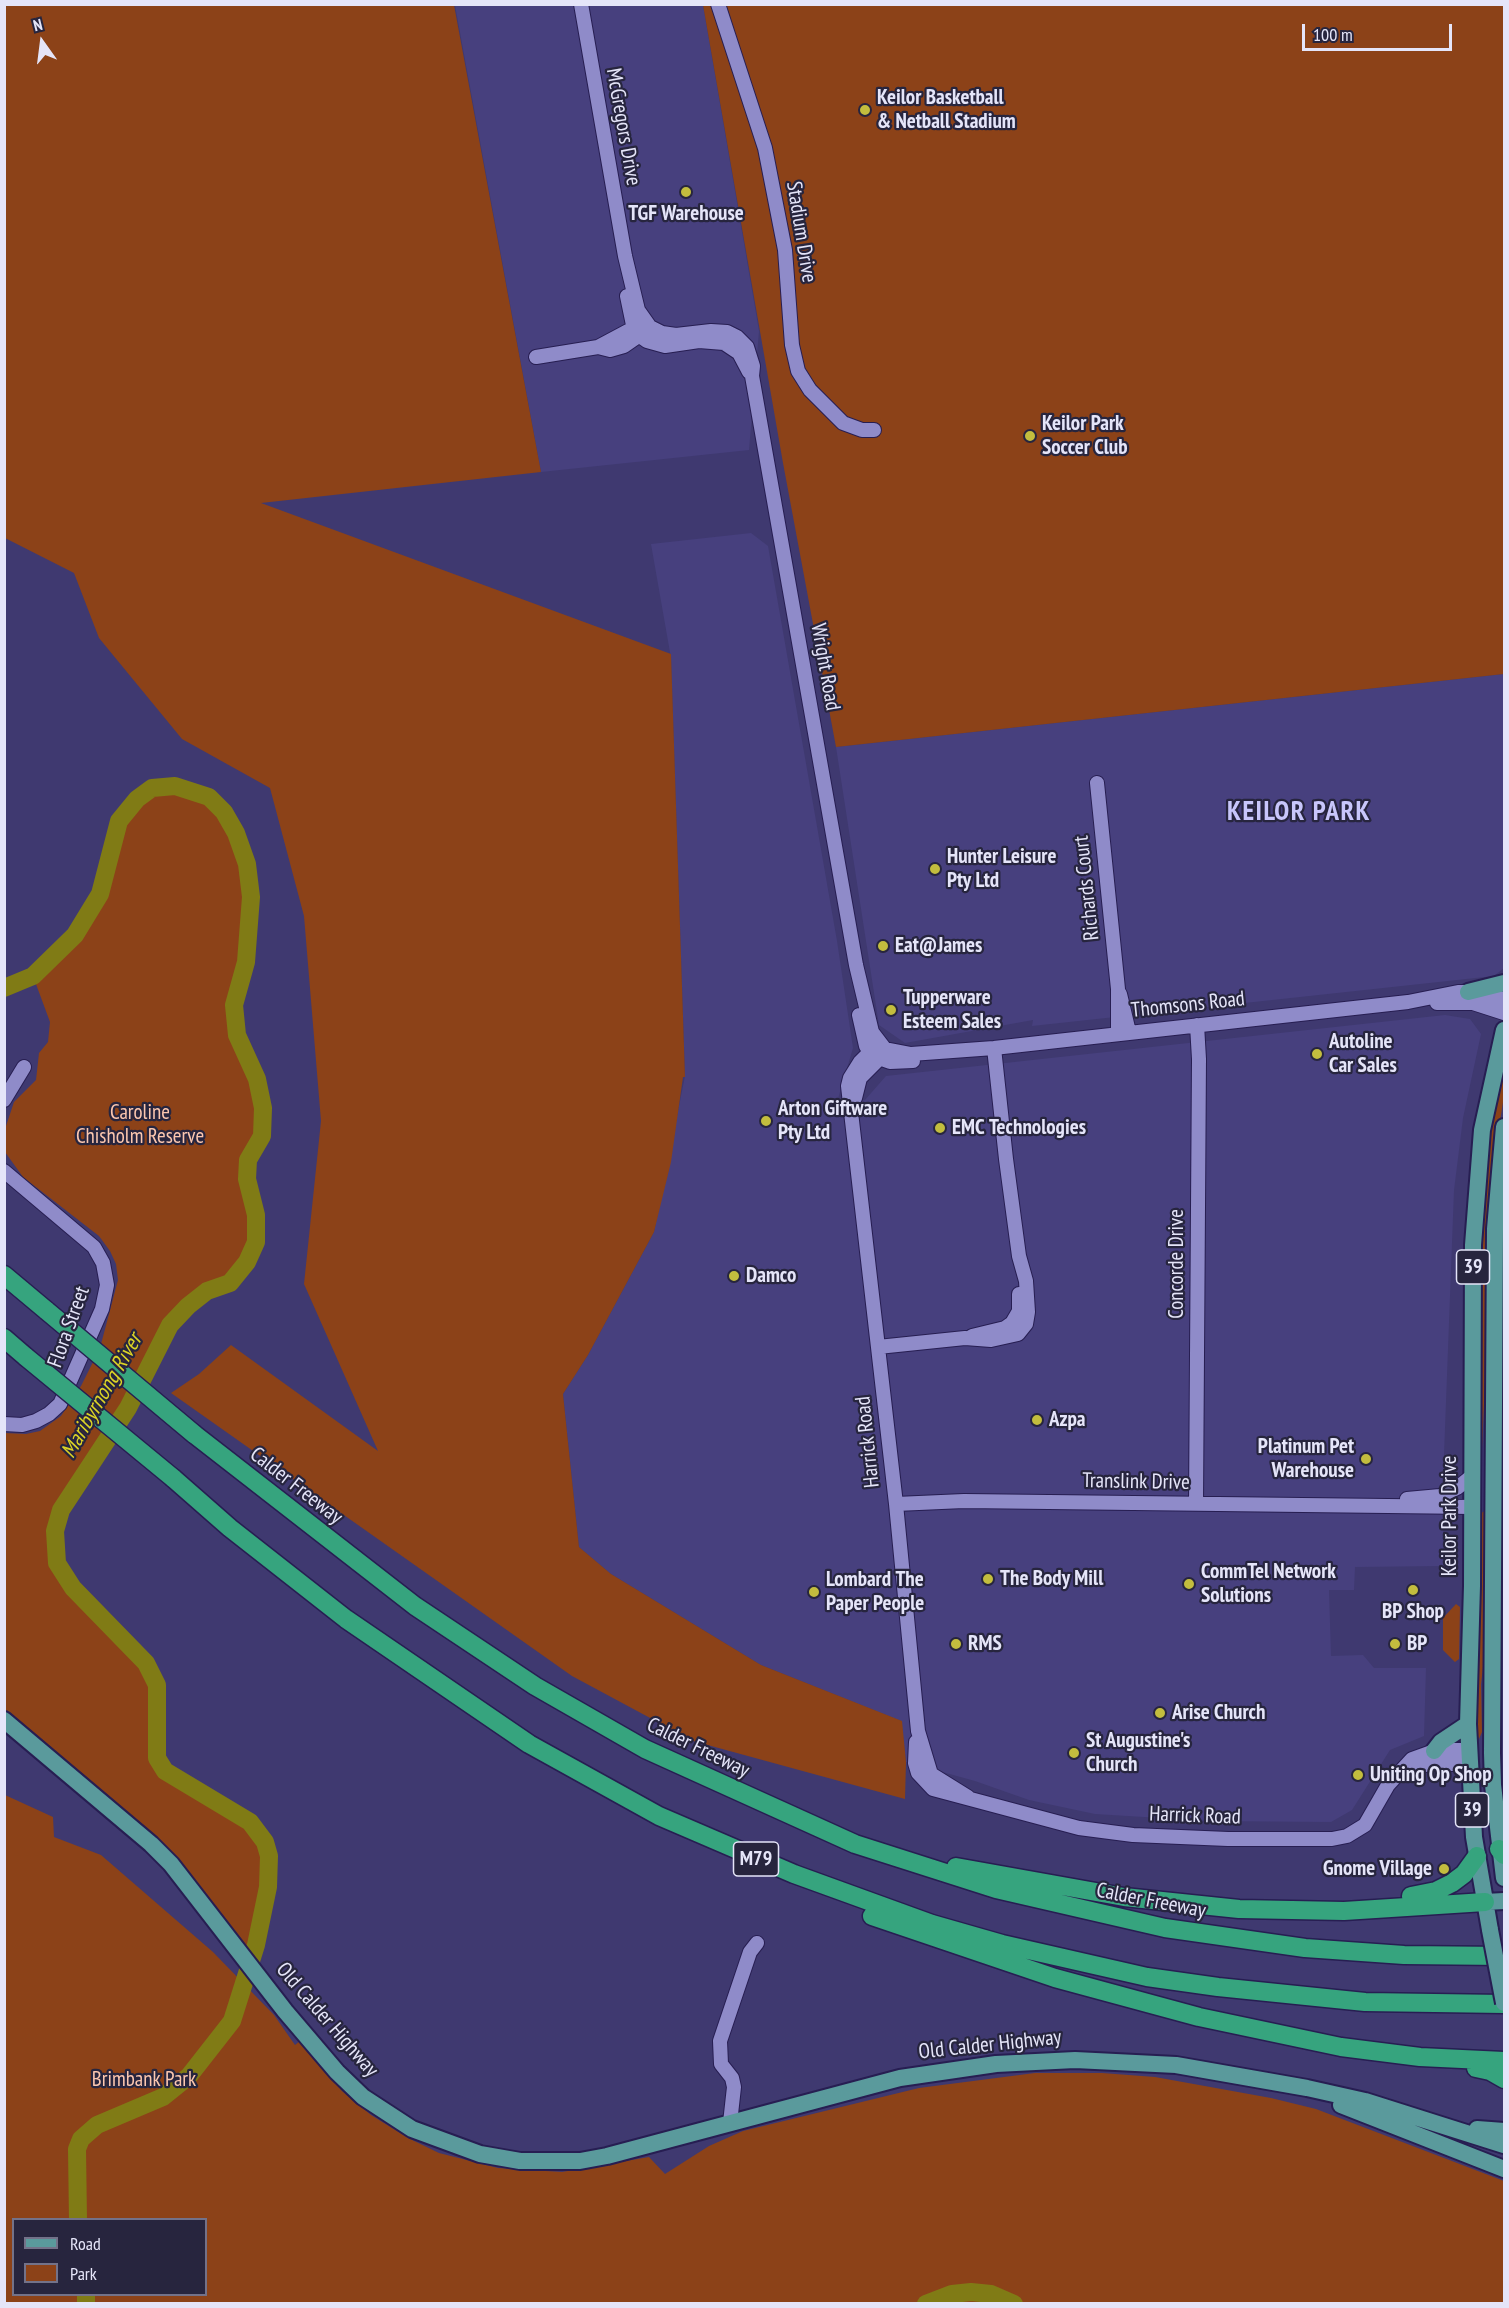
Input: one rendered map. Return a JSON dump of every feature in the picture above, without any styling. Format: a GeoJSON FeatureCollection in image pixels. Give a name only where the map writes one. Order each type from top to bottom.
{"type":"FeatureCollection","features":[{"type":"Feature","properties":{"kind":"highway","name":"Calder Freeway"},"geometry":{"type":"LineString","coordinates":[[4,1275],[194,1434],[415,1606],[535,1686],[665,1758],[855,1844],[996,1889],[1165,1928],[1305,1948],[1404,1954],[1504,1956]]}},
{"type":"Feature","properties":{"kind":"highway","name":"M79"},"geometry":{"type":"LineString","coordinates":[[4,1338],[230,1528],[346,1620],[465,1703],[592,1781],[726,1846],[862,1900],[1002,1944],[1147,1977],[1365,2002],[1504,2003]]}},
{"type":"Feature","properties":{"kind":"highway"},"geometry":{"type":"LineString","coordinates":[[592,1781],[722,1851],[856,1909],[920,1934],[1055,1978],[1159,2008],[1341,2047],[1420,2057],[1504,2061]]}},
{"type":"Feature","properties":{"kind":"highway"},"geometry":{"type":"LineString","coordinates":[[855,1844],[1018,1880],[1124,1898],[1239,1909],[1344,1911],[1485,1902]]}},
{"type":"Feature","properties":{"kind":"highway"},"geometry":{"type":"LineString","coordinates":[[1239,1909],[1423,1895],[1446,1887],[1462,1877],[1477,1856]]}},
{"type":"Feature","properties":{"kind":"highway"},"geometry":{"type":"LineString","coordinates":[[1420,2057],[1444,2064],[1490,2071],[1504,2079]]}},
{"type":"Feature","properties":{"kind":"main road"},"geometry":{"type":"LineString","coordinates":[[1468,992],[1504,983]]}},
{"type":"Feature","properties":{"kind":"main road","name":"Keilor Park Drive"},"geometry":{"type":"LineString","coordinates":[[1504,1030],[1486,1109],[1476,1194],[1468,1724],[1477,1856],[1504,2003]]}},
{"type":"Feature","properties":{"kind":"main road","name":"Keilor Park Drive"},"geometry":{"type":"LineString","coordinates":[[1504,1127],[1495,1229],[1493,1508],[1494,1716],[1504,1878]]}},
{"type":"Feature","properties":{"kind":"main road"},"geometry":{"type":"LineString","coordinates":[[1472,1508],[1493,1508]]}},
{"type":"Feature","properties":{"kind":"main road"},"geometry":{"type":"LineString","coordinates":[[1494,1716],[1504,1734]]}},
{"type":"Feature","properties":{"kind":"main road","name":"Old Calder Highway"},"geometry":{"type":"LineString","coordinates":[[4,1720],[138,1833],[171,1864],[285,2011],[337,2072],[379,2109],[434,2139],[480,2154],[527,2162],[580,2161],[878,2083],[942,2070],[996,2064],[1075,2060],[1176,2065],[1341,2095],[1504,2145]]}},
{"type":"Feature","properties":{"kind":"main road"},"geometry":{"type":"LineString","coordinates":[[1434,1750],[1441,1742],[1468,1724]]}},
{"type":"Feature","properties":{"kind":"main road","name":"Old Calder Highway"},"geometry":{"type":"LineString","coordinates":[[4,1732],[91,1795]]}},
{"type":"Feature","properties":{"kind":"main road"},"geometry":{"type":"LineString","coordinates":[[1469,1757],[1498,1758]]}},
{"type":"Feature","properties":{"kind":"main road"},"geometry":{"type":"LineString","coordinates":[[1485,1902],[1504,1901]]}},
{"type":"Feature","properties":{"kind":"main road","name":"Old Calder Highway"},"geometry":{"type":"LineString","coordinates":[[1260,2079],[1362,2112],[1504,2169]]}},
{"type":"Feature","properties":{"kind":"main road"},"geometry":{"type":"LineString","coordinates":[[1417,2119],[1504,2131]]}},
{"type":"Feature","properties":{"kind":"street","name":"McGregors Drive"},"geometry":{"type":"LineString","coordinates":[[580,4],[625,256],[642,331]]}},
{"type":"Feature","properties":{"kind":"street","name":"Stadium Drive"},"geometry":{"type":"LineString","coordinates":[[718,4],[765,148],[786,258],[792,345],[798,371],[810,390],[843,423],[862,430],[874,430]]}},
{"type":"Feature","properties":{"kind":"street"},"geometry":{"type":"LineString","coordinates":[[536,357],[598,347],[642,331]]}},
{"type":"Feature","properties":{"kind":"street","name":"Wright Road"},"geometry":{"type":"LineString","coordinates":[[642,331],[656,345],[665,346],[699,341],[724,343],[739,353],[752,376],[856,965],[876,1053]]}},
{"type":"Feature","properties":{"kind":"street","name":"Richards Court"},"geometry":{"type":"LineString","coordinates":[[1097,783],[1124,1032]]}},
{"type":"Feature","properties":{"kind":"street","name":"Thomsons Road"},"geometry":{"type":"LineString","coordinates":[[876,1053],[901,1062],[973,1050],[1408,1002],[1468,992],[1504,999]]}},
{"type":"Feature","properties":{"kind":"street","name":"Thomsons Road"},"geometry":{"type":"LineString","coordinates":[[1408,1002],[1463,1002],[1504,1013]]}},
{"type":"Feature","properties":{"kind":"street","name":"Concorde Drive"},"geometry":{"type":"LineString","coordinates":[[1196,1503],[1199,1059],[1197,1025]]}},
{"type":"Feature","properties":{"kind":"street"},"geometry":{"type":"LineString","coordinates":[[878,1347],[965,1338],[1005,1328],[1016,1317],[1020,1306],[1019,1256],[994,1048]]}},
{"type":"Feature","properties":{"kind":"street","name":"Harrick Road"},"geometry":{"type":"LineString","coordinates":[[876,1053],[854,1071],[848,1086],[896,1504],[918,1731],[931,1774],[968,1797],[1033,1818],[1115,1834],[1228,1839],[1332,1839],[1353,1833],[1365,1825],[1396,1776],[1412,1759],[1434,1750],[1469,1757]]}},
{"type":"Feature","properties":{"kind":"street"},"geometry":{"type":"LineString","coordinates":[[4,1100],[24,1067]]}},
{"type":"Feature","properties":{"kind":"street","name":"Flora Street"},"geometry":{"type":"LineString","coordinates":[[4,1172],[94,1246],[103,1263],[107,1286],[102,1309],[60,1404],[50,1414],[36,1421],[22,1425],[4,1424]]}},
{"type":"Feature","properties":{"kind":"street","name":"Translink Drive"},"geometry":{"type":"LineString","coordinates":[[1376,1505],[1440,1496],[1457,1488],[1472,1476]]}},
{"type":"Feature","properties":{"kind":"street","name":"Translink Drive"},"geometry":{"type":"LineString","coordinates":[[896,1504],[937,1501],[1472,1508]]}},
{"type":"Feature","properties":{"kind":"street"},"geometry":{"type":"LineString","coordinates":[[1396,1776],[1428,1764],[1469,1757]]}},
{"type":"Feature","properties":{"kind":"street"},"geometry":{"type":"LineString","coordinates":[[730,2123],[734,2087],[732,2078],[722,2064],[720,2041],[750,1952],[757,1943]]}},
{"type":"Feature","properties":{"kind":"shaded area"},"geometry":{"type":"Polygon","coordinates":[[[455,5],[703,5],[759,331],[749,450],[541,472],[455,5]]]}},
{"type":"Feature","properties":{"kind":"shaded area"},"geometry":{"type":"Polygon","coordinates":[[[751,533],[768,546],[837,941],[853,1048],[837,1102],[865,1100],[886,1076],[1445,1015],[1470,1019],[1481,1034],[1463,1118],[1454,1190],[1443,1481],[1443,1566],[1355,1567],[1354,1590],[1329,1590],[1331,1656],[1363,1655],[1374,1668],[1426,1668],[1424,1736],[1390,1750],[1352,1810],[1331,1822],[1210,1821],[1095,1814],[1029,1800],[975,1781],[906,1762],[901,1721],[761,1665],[611,1574],[579,1547],[563,1394],[588,1355],[654,1232],[685,1076],[671,658],[651,544],[751,533]]]}},
{"type":"Feature","properties":{"kind":"shaded area"},"geometry":{"type":"Polygon","coordinates":[[[1504,674],[1504,968],[1494,976],[1032,1026],[1033,1020],[905,1043],[879,1025],[836,747],[1504,674]]]}},
{"type":"Feature","properties":{"kind":"green space"},"geometry":{"type":"Polygon","coordinates":[[[4,5],[454,5],[541,472],[261,503],[671,654],[685,1077],[683,1077],[671,1162],[654,1232],[588,1355],[563,1394],[579,1547],[611,1574],[761,1665],[902,1721],[906,1762],[905,1799],[693,1741],[572,1676],[171,1393],[199,1374],[231,1345],[378,1451],[304,1284],[321,1121],[304,916],[270,788],[182,739],[99,638],[74,573],[5,538],[4,5]]]}},
{"type":"Feature","properties":{"kind":"green space"},"geometry":{"type":"Polygon","coordinates":[[[703,5],[1504,5],[1504,674],[836,747],[783,463],[703,5]]]}},
{"type":"Feature","properties":{"kind":"green space","name":"Caroline Chisholm Reserve"},"geometry":{"type":"Polygon","coordinates":[[[175,786],[209,797],[224,812],[236,833],[247,864],[251,897],[246,962],[234,1005],[237,1035],[257,1079],[263,1108],[262,1136],[248,1160],[247,1179],[256,1215],[256,1242],[247,1262],[230,1283],[207,1291],[188,1306],[170,1325],[128,1408],[61,1510],[55,1531],[57,1563],[73,1588],[146,1663],[157,1685],[157,1758],[165,1771],[250,1822],[265,1842],[269,1856],[268,1887],[253,1955],[186,1870],[148,1831],[39,1744],[31,1732],[5,1711],[4,1433],[26,1434],[40,1431],[61,1416],[81,1386],[100,1348],[118,1280],[116,1264],[99,1236],[23,1177],[5,1152],[5,1129],[14,1102],[36,1080],[39,1053],[48,1042],[50,1022],[33,976],[75,935],[100,894],[119,821],[137,799],[152,788],[175,786]]]}},
{"type":"Feature","properties":{"kind":"green space"},"geometry":{"type":"Polygon","coordinates":[[[1504,1053],[1504,1096],[1496,1146],[1480,1491],[1479,1248],[1485,1146],[1504,1053]]]}},
{"type":"Feature","properties":{"kind":"green space"},"geometry":{"type":"Polygon","coordinates":[[[1486,1510],[1487,1635],[1481,1684],[1482,1732],[1479,1739],[1476,1730],[1478,1515],[1486,1510]]]}},
{"type":"Feature","properties":{"kind":"green space"},"geometry":{"type":"Polygon","coordinates":[[[1456,1604],[1460,1607],[1459,1659],[1455,1662],[1443,1650],[1443,1618],[1456,1604]]]}},
{"type":"Feature","properties":{"kind":"green space","name":"Brimbank Park"},"geometry":{"type":"Polygon","coordinates":[[[5,1795],[53,1817],[54,1837],[101,1855],[213,1952],[274,2015],[295,2045],[300,2041],[342,2091],[371,2115],[408,2138],[439,2153],[498,2168],[562,2172],[649,2157],[665,2174],[709,2146],[743,2131],[919,2088],[1035,2073],[1102,2073],[1155,2077],[1271,2098],[1316,2109],[1504,2181],[1504,2303],[5,2304],[5,1795]]]}},
{"type":"Feature","properties":{"kind":"waterway","name":"Maribyrnong River"},"geometry":{"type":"LineString","coordinates":[[4,988],[33,976],[75,935],[100,894],[119,821],[137,799],[152,788],[175,786],[209,797],[224,812],[236,833],[247,864],[251,897],[246,962],[234,1005],[237,1035],[257,1079],[263,1108],[262,1136],[248,1160],[247,1179],[256,1215],[256,1242],[247,1262],[230,1283],[207,1291],[188,1306],[170,1325],[128,1408],[61,1510],[55,1531],[57,1563],[73,1588],[146,1663],[157,1685],[157,1758],[165,1771],[250,1822],[265,1842],[269,1856],[268,1887],[256,1945],[232,2021],[189,2076],[163,2097],[97,2125],[81,2139],[77,2149],[78,2218]]}},
{"type":"Feature","properties":{"kind":"waterway","name":"Maribyrnong River"},"geometry":{"type":"LineString","coordinates":[[926,2304],[952,2294],[971,2292],[991,2294],[1014,2304]]}},
{"type":"Feature","properties":{"kind":"waterway","name":"Maribyrnong River"},"geometry":{"type":"LineString","coordinates":[[86,2296],[86,2304]]}},
{"type":"Feature","properties":{"kind":"place","name":"Keilor Basketball & Netball Stadium"},"geometry":{"type":"Point","coordinates":[865,110]}},
{"type":"Feature","properties":{"kind":"place","name":"TGF Warehouse"},"geometry":{"type":"Point","coordinates":[686,192]}},
{"type":"Feature","properties":{"kind":"place","name":"Keilor Park Soccer Club"},"geometry":{"type":"Point","coordinates":[1030,436]}},
{"type":"Feature","properties":{"kind":"place","name":"Hunter Leisure Pty Ltd"},"geometry":{"type":"Point","coordinates":[935,869]}},
{"type":"Feature","properties":{"kind":"place","name":"Eat@James"},"geometry":{"type":"Point","coordinates":[883,946]}},
{"type":"Feature","properties":{"kind":"place","name":"Tupperware Esteem Sales"},"geometry":{"type":"Point","coordinates":[891,1010]}},
{"type":"Feature","properties":{"kind":"place","name":"Autoline Car Sales"},"geometry":{"type":"Point","coordinates":[1317,1054]}},
{"type":"Feature","properties":{"kind":"place","name":"Arton Giftware Pty Ltd"},"geometry":{"type":"Point","coordinates":[766,1121]}},
{"type":"Feature","properties":{"kind":"place","name":"EMC Technologies"},"geometry":{"type":"Point","coordinates":[940,1128]}},
{"type":"Feature","properties":{"kind":"place","name":"Damco"},"geometry":{"type":"Point","coordinates":[734,1276]}},
{"type":"Feature","properties":{"kind":"place","name":"Azpa"},"geometry":{"type":"Point","coordinates":[1037,1420]}},
{"type":"Feature","properties":{"kind":"place","name":"Platinum Pet Warehouse"},"geometry":{"type":"Point","coordinates":[1366,1459]}},
{"type":"Feature","properties":{"kind":"place","name":"The Body Mill"},"geometry":{"type":"Point","coordinates":[988,1579]}},
{"type":"Feature","properties":{"kind":"place","name":"CommTel Network Solutions"},"geometry":{"type":"Point","coordinates":[1189,1584]}},
{"type":"Feature","properties":{"kind":"place","name":"BP Shop"},"geometry":{"type":"Point","coordinates":[1413,1590]}},
{"type":"Feature","properties":{"kind":"place","name":"Lombard The Paper People"},"geometry":{"type":"Point","coordinates":[814,1592]}},
{"type":"Feature","properties":{"kind":"place","name":"RMS"},"geometry":{"type":"Point","coordinates":[956,1644]}},
{"type":"Feature","properties":{"kind":"place","name":"BP"},"geometry":{"type":"Point","coordinates":[1395,1644]}},
{"type":"Feature","properties":{"kind":"place","name":"Arise Church"},"geometry":{"type":"Point","coordinates":[1160,1713]}},
{"type":"Feature","properties":{"kind":"place","name":"St Augustine's Church"},"geometry":{"type":"Point","coordinates":[1074,1753]}},
{"type":"Feature","properties":{"kind":"place","name":"Uniting Op Shop"},"geometry":{"type":"Point","coordinates":[1358,1775]}},
{"type":"Feature","properties":{"kind":"place","name":"Gnome Village"},"geometry":{"type":"Point","coordinates":[1444,1869]}},
{"type":"Feature","properties":{"kind":"district","name":"KEILOR PARK"},"geometry":{"type":"Point","coordinates":[1299,812]}}]}
